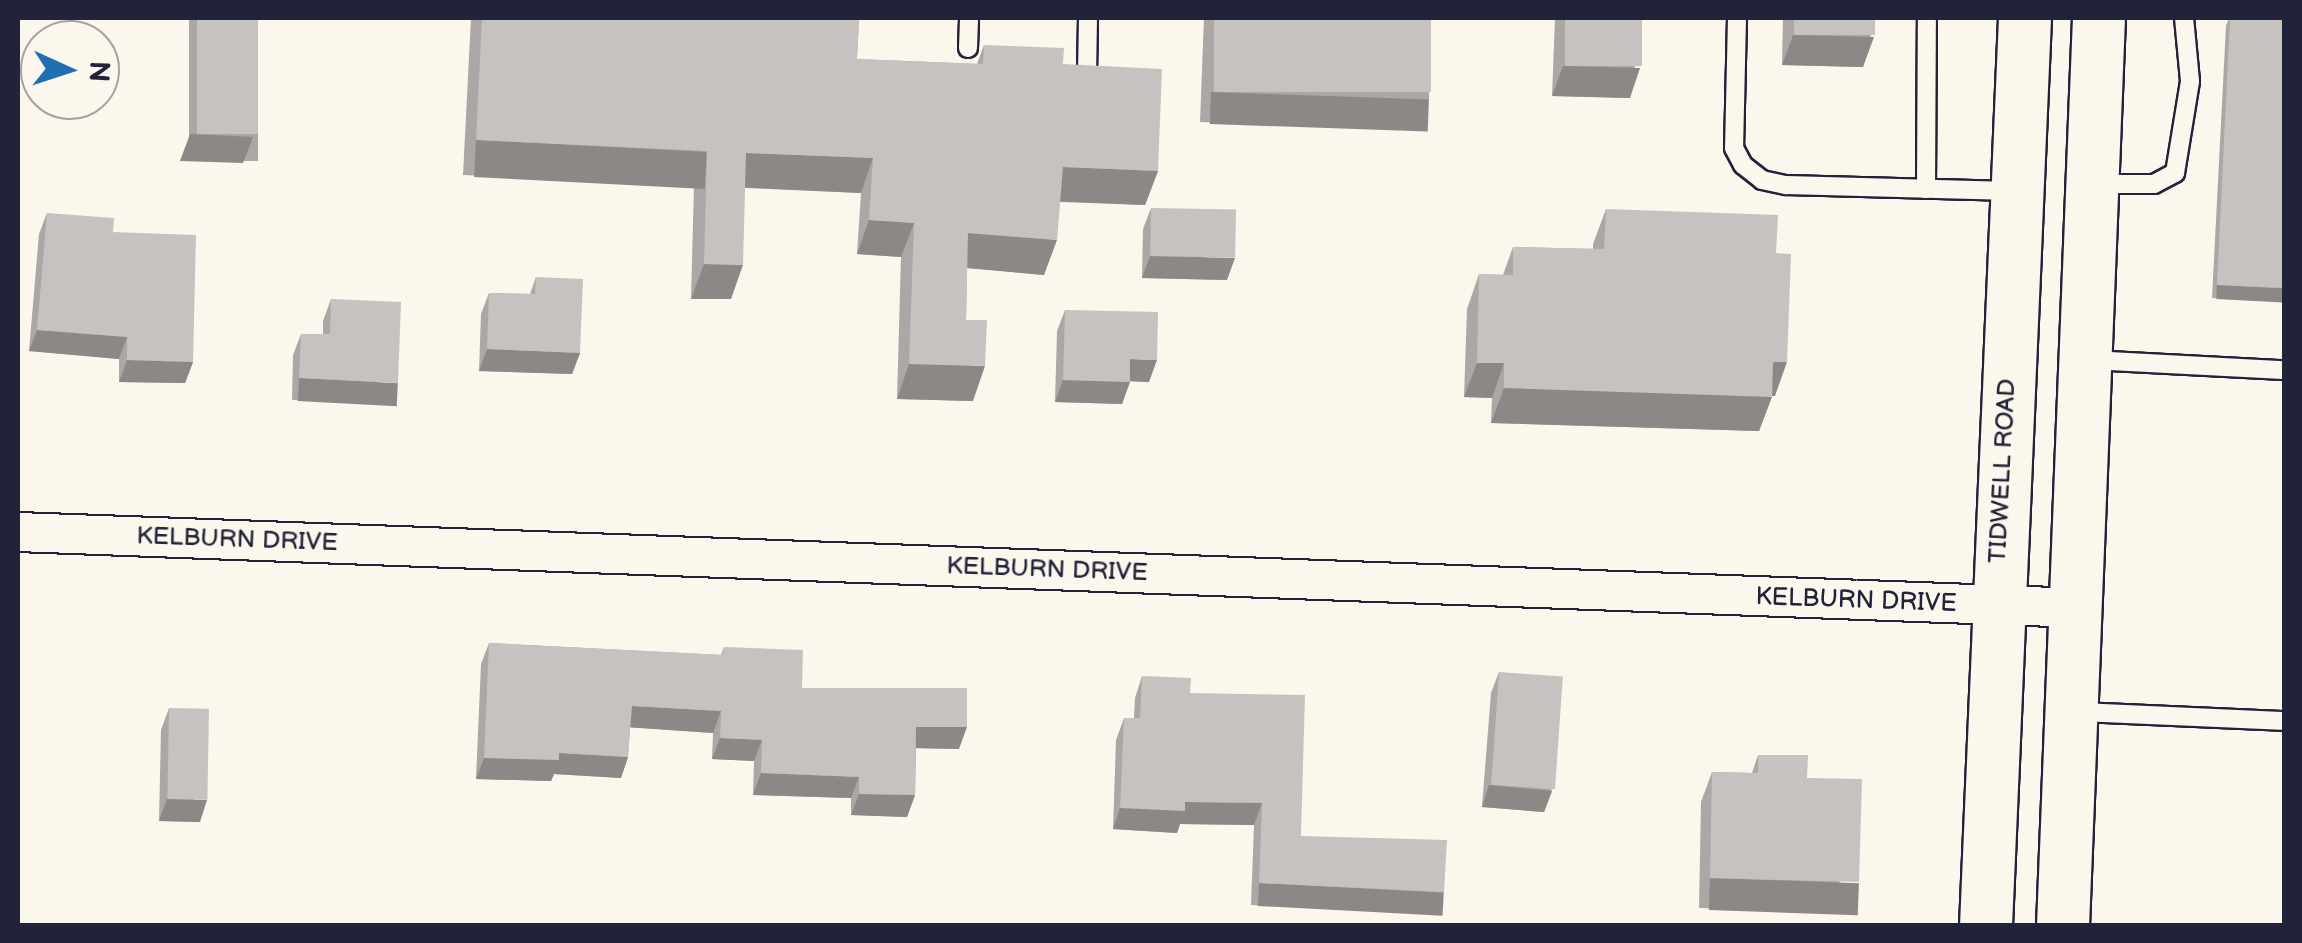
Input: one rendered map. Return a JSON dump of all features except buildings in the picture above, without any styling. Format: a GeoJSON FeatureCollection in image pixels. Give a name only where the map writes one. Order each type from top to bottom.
{"type":"FeatureCollection","features":[{"type":"Feature","properties":{"kind":"main road","name":"TIDWELL ROAD"},"geometry":{"type":"LineString","coordinates":[[1986,926],[1996,606],[2025,18]]}},
{"type":"Feature","properties":{"kind":"main road"},"geometry":{"type":"LineString","coordinates":[[2063,926],[2099,18]]}},
{"type":"Feature","properties":{"kind":"street","name":"KELBURN DRIVE"},"geometry":{"type":"LineString","coordinates":[[18,532],[2076,608]]}},
{"type":"Feature","properties":{"kind":"lane"},"geometry":{"type":"LineString","coordinates":[[968,48],[969,18]]}},
{"type":"Feature","properties":{"kind":"lane"},"geometry":{"type":"LineString","coordinates":[[1087,75],[1088,18]]}},
{"type":"Feature","properties":{"kind":"lane"},"geometry":{"type":"LineString","coordinates":[[1736,18],[1734,148],[1743,165],[1762,180],[1786,186],[2017,191]]}},
{"type":"Feature","properties":{"kind":"lane"},"geometry":{"type":"LineString","coordinates":[[1926,189],[1927,18]]}},
{"type":"Feature","properties":{"kind":"lane"},"geometry":{"type":"LineString","coordinates":[[2092,184],[2154,184],[2175,174],[2190,81],[2184,18]]}},
{"type":"Feature","properties":{"kind":"lane"},"geometry":{"type":"LineString","coordinates":[[2086,360],[2284,370]]}},
{"type":"Feature","properties":{"kind":"lane"},"geometry":{"type":"LineString","coordinates":[[2072,712],[2284,721]]}}]}
